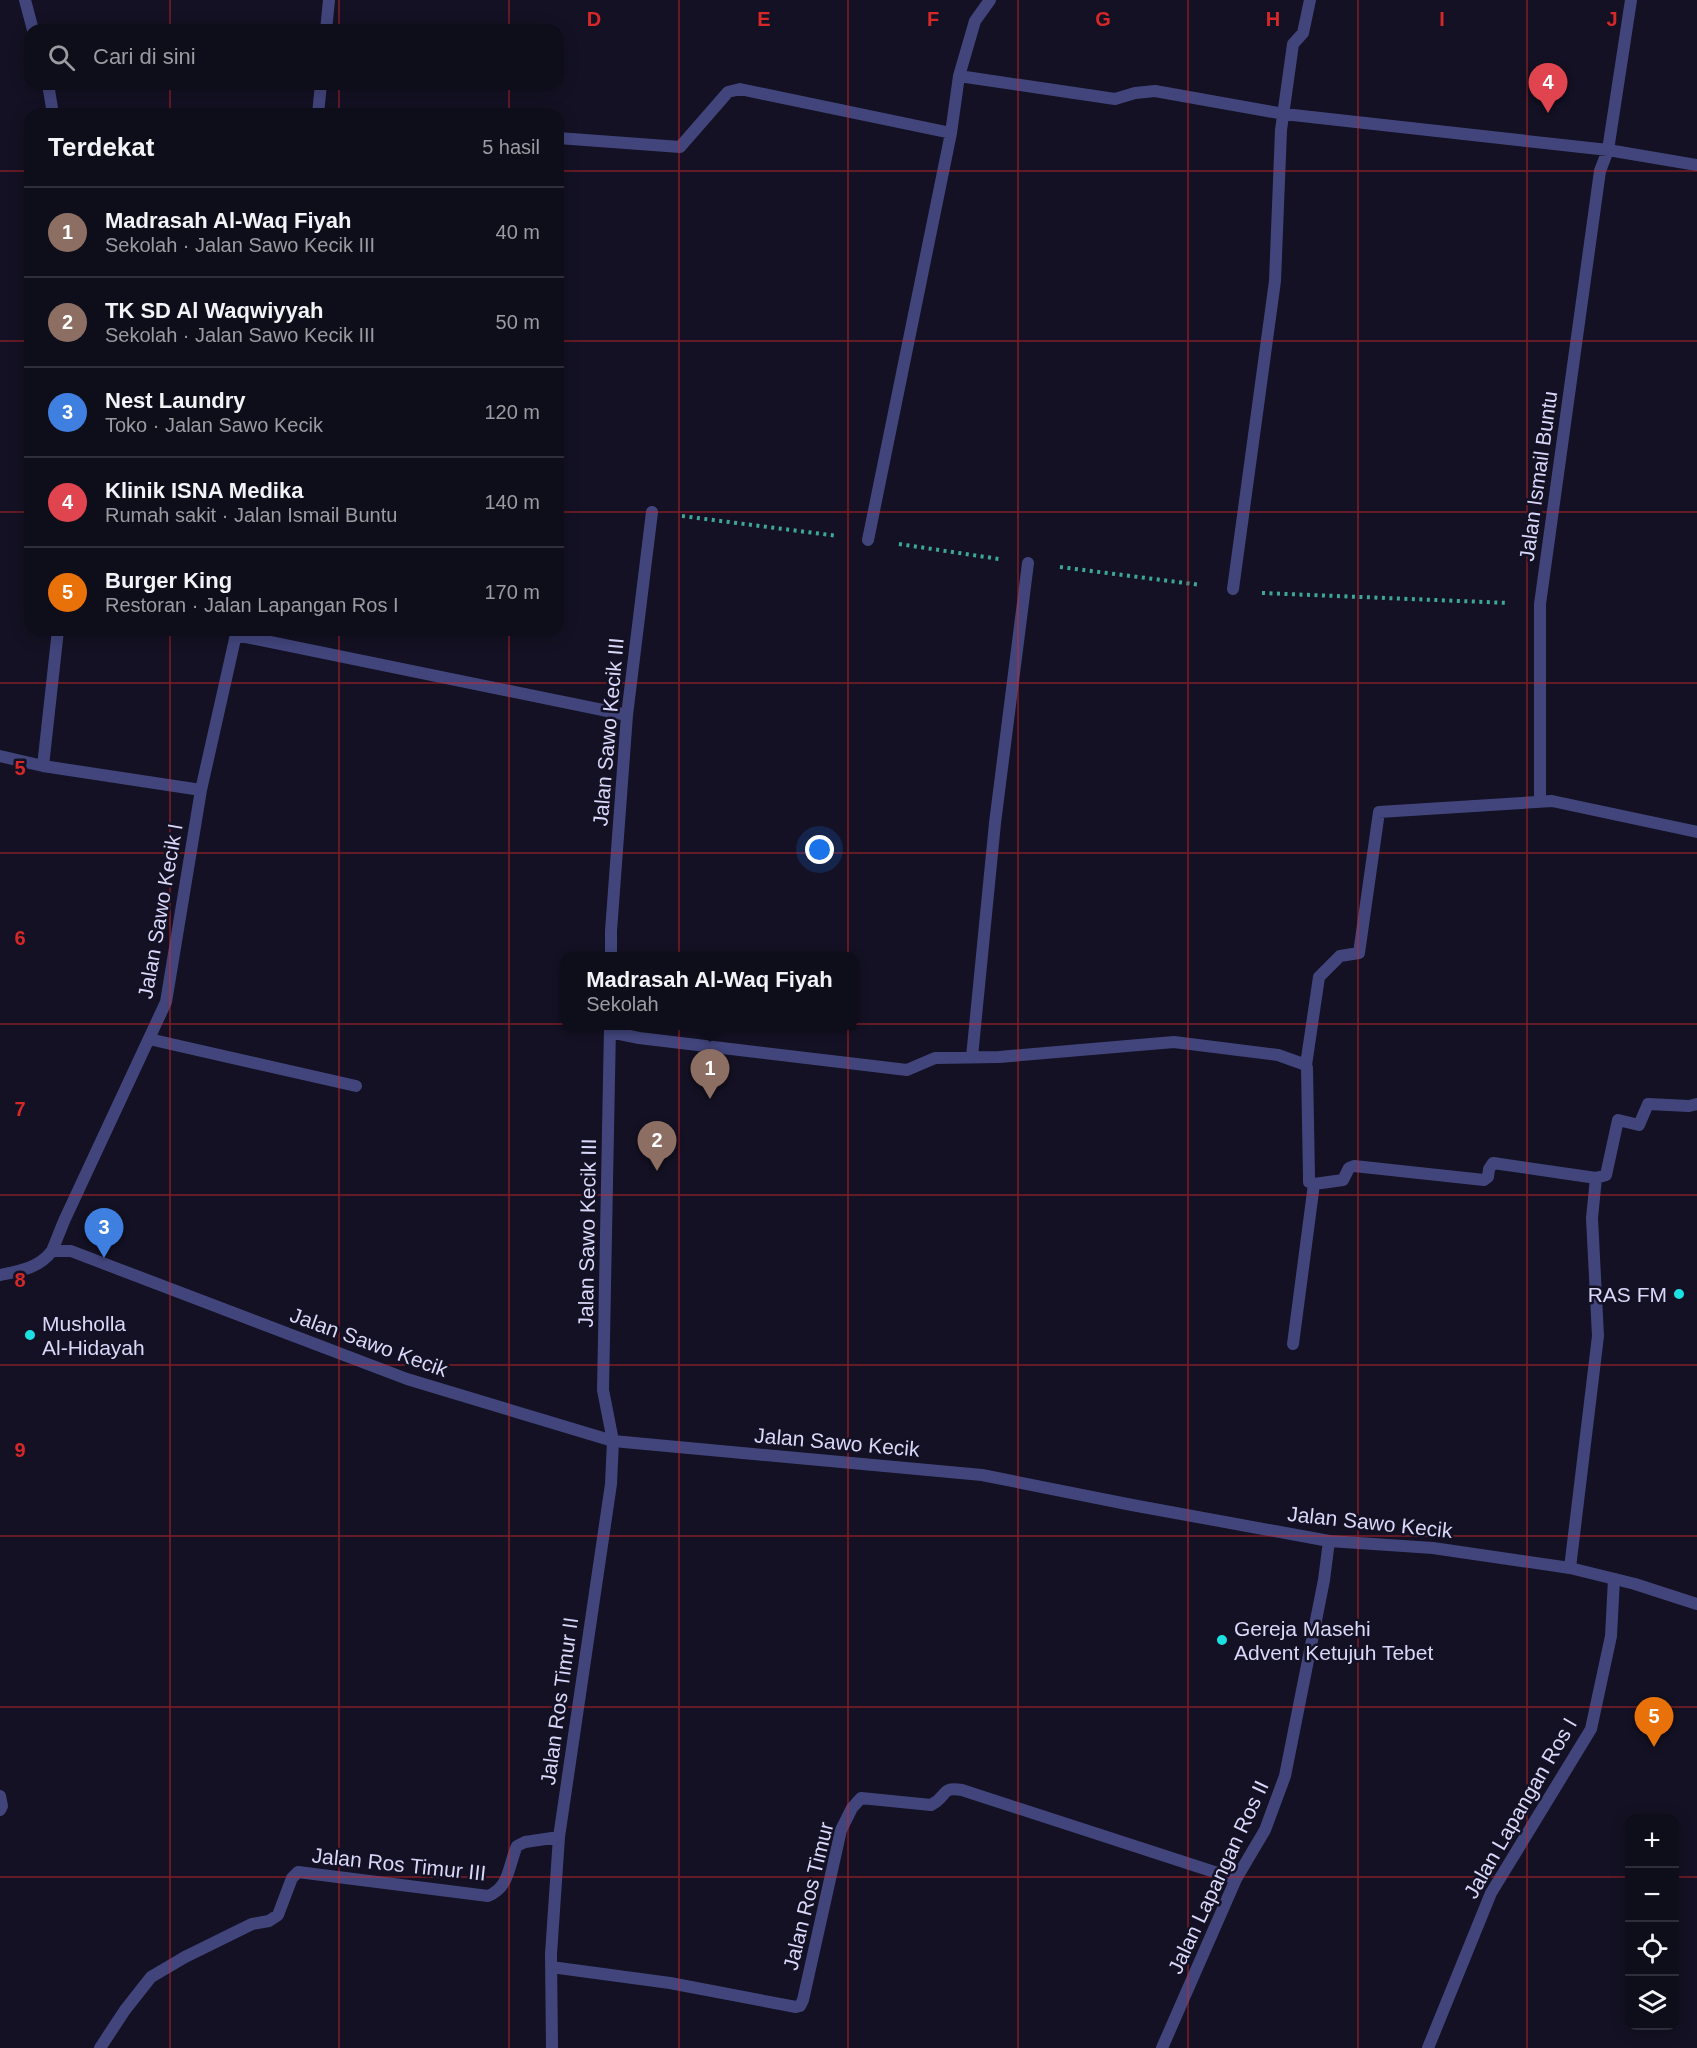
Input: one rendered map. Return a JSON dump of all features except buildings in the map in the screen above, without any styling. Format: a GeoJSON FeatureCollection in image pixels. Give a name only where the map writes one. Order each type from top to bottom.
{"type":"FeatureCollection","features":[{"type":"Feature","properties":{"kind":"street"},"geometry":{"type":"LineString","coordinates":[[25,0],[31,24]]}},
{"type":"Feature","properties":{"kind":"street"},"geometry":{"type":"LineString","coordinates":[[326,24],[328,0]]}},
{"type":"Feature","properties":{"kind":"street"},"geometry":{"type":"LineString","coordinates":[[868,540],[951,133],[959,76],[975,21],[990,0]]}},
{"type":"Feature","properties":{"kind":"street"},"geometry":{"type":"LineString","coordinates":[[1233,589],[1275,281],[1281,130],[1293,44],[1303,33],[1310,0]]}},
{"type":"Feature","properties":{"kind":"street","name":"Jalan Ismail Buntu"},"geometry":{"type":"LineString","coordinates":[[1540,802],[1540,604],[1600,171],[1608,150],[1631,0]]}},
{"type":"Feature","properties":{"kind":"street"},"geometry":{"type":"LineString","coordinates":[[959,76],[1115,99],[1135,93],[1155,91],[1284,114],[1608,150],[1697,165]]}},
{"type":"Feature","properties":{"kind":"street"},"geometry":{"type":"LineString","coordinates":[[564,138],[680,147],[728,92],[740,89],[951,133]]}},
{"type":"Feature","properties":{"kind":"street"},"geometry":{"type":"LineString","coordinates":[[49,90],[52,108]]}},
{"type":"Feature","properties":{"kind":"street"},"geometry":{"type":"LineString","coordinates":[[319,108],[320,90]]}},
{"type":"Feature","properties":{"kind":"street","name":"Jalan Sawo Kecik III"},"geometry":{"type":"LineString","coordinates":[[611,952],[627,715],[652,512]]}},
{"type":"Feature","properties":{"kind":"street"},"geometry":{"type":"LineString","coordinates":[[972,1058],[995,823],[1028,563]]}},
{"type":"Feature","properties":{"kind":"street"},"geometry":{"type":"LineString","coordinates":[[43,766],[57,636]]}},
{"type":"Feature","properties":{"kind":"street","name":"Jalan Sawo Kecik I"},"geometry":{"type":"LineString","coordinates":[[52,1251],[166,1002],[201,790],[236,636]]}},
{"type":"Feature","properties":{"kind":"street"},"geometry":{"type":"LineString","coordinates":[[251,636],[627,715]]}},
{"type":"Feature","properties":{"kind":"street"},"geometry":{"type":"LineString","coordinates":[[0,756],[43,766],[201,790]]}},
{"type":"Feature","properties":{"kind":"street"},"geometry":{"type":"LineString","coordinates":[[1697,832],[1552,801],[1379,812],[1359,953],[1340,956],[1319,977],[1306,1065],[1309,1182],[1314,1185],[1342,1180],[1349,1168],[1354,1166],[1484,1180],[1488,1177],[1489,1169],[1494,1163],[1596,1178],[1606,1175],[1618,1120],[1639,1125],[1648,1104],[1689,1106],[1697,1104]]}},
{"type":"Feature","properties":{"kind":"street","name":"Jalan Sawo Kecik III"},"geometry":{"type":"LineString","coordinates":[[610,1030],[603,1390],[613,1441]]}},
{"type":"Feature","properties":{"kind":"street"},"geometry":{"type":"LineString","coordinates":[[613,1030],[639,1038],[907,1070],[935,1058],[999,1057],[1174,1042],[1278,1055],[1306,1065]]}},
{"type":"Feature","properties":{"kind":"street"},"geometry":{"type":"LineString","coordinates":[[149,1038],[356,1086]]}},
{"type":"Feature","properties":{"kind":"street"},"geometry":{"type":"LineString","coordinates":[[1570,1568],[1598,1336],[1592,1218],[1596,1178]]}},
{"type":"Feature","properties":{"kind":"street"},"geometry":{"type":"LineString","coordinates":[[1293,1344],[1314,1185]]}},
{"type":"Feature","properties":{"kind":"street"},"geometry":{"type":"LineString","coordinates":[[0,1275],[25,1270],[41,1263],[52,1251]]}},
{"type":"Feature","properties":{"kind":"street","name":"Jalan Sawo Kecik"},"geometry":{"type":"LineString","coordinates":[[52,1251],[71,1251],[407,1379],[613,1441],[982,1475],[1143,1508],[1329,1541],[1433,1548],[1570,1568],[1697,1604]]}},
{"type":"Feature","properties":{"kind":"street","name":"Jalan Ros Timur II"},"geometry":{"type":"LineString","coordinates":[[552,2048],[551,1967],[559,1836],[611,1484],[613,1441]]}},
{"type":"Feature","properties":{"kind":"street","name":"Jalan Lapangan Ros II"},"geometry":{"type":"LineString","coordinates":[[1162,2048],[1236,1879],[1265,1830],[1285,1776],[1324,1580],[1329,1541]]}},
{"type":"Feature","properties":{"kind":"street","name":"Jalan Lapangan Ros I"},"geometry":{"type":"LineString","coordinates":[[1428,2048],[1491,1893],[1591,1729],[1611,1636],[1614,1579]]}},
{"type":"Feature","properties":{"kind":"street","name":"Jalan Ros Timur"},"geometry":{"type":"LineString","coordinates":[[551,1967],[670,1983],[800,2006],[840,1830],[852,1808],[861,1798],[931,1805],[951,1788],[962,1790],[1236,1879]]}},
{"type":"Feature","properties":{"kind":"street"},"geometry":{"type":"LineString","coordinates":[[0,1796],[2,1806],[0,1809]]}},
{"type":"Feature","properties":{"kind":"street","name":"Jalan Ros Timur III"},"geometry":{"type":"LineString","coordinates":[[100,2048],[125,2010],[151,1977],[185,1957],[252,1924],[269,1921],[278,1915],[292,1878],[298,1872],[488,1896],[498,1892],[504,1885],[517,1846],[525,1842],[559,1836]]}},
{"type":"Feature","properties":{"kind":"path"},"geometry":{"type":"LineString","coordinates":[[652,512],[1276,595],[1540,604]]}},
{"type":"Feature","properties":{"kind":"place","name":"Klinik ISNA Medika"},"geometry":{"type":"Point","coordinates":[1548,113]}},
{"type":"Feature","properties":{"kind":"place","name":"Madrasah Al-Waq Fiyah"},"geometry":{"type":"Point","coordinates":[710,1099]}},
{"type":"Feature","properties":{"kind":"place","name":"TK SD Al Waqwiyyah"},"geometry":{"type":"Point","coordinates":[657,1171]}},
{"type":"Feature","properties":{"kind":"place","name":"Nest Laundry"},"geometry":{"type":"Point","coordinates":[104,1258]}},
{"type":"Feature","properties":{"kind":"place","name":"RAS FM"},"geometry":{"type":"Point","coordinates":[1679,1294]}},
{"type":"Feature","properties":{"kind":"place","name":"Musholla Al-Hidayah"},"geometry":{"type":"Point","coordinates":[30,1335]}},
{"type":"Feature","properties":{"kind":"place","name":"Gereja Masehi Advent Ketujuh Tebet"},"geometry":{"type":"Point","coordinates":[1222,1640]}},
{"type":"Feature","properties":{"kind":"place","name":"Burger King"},"geometry":{"type":"Point","coordinates":[1654,1747]}}]}
